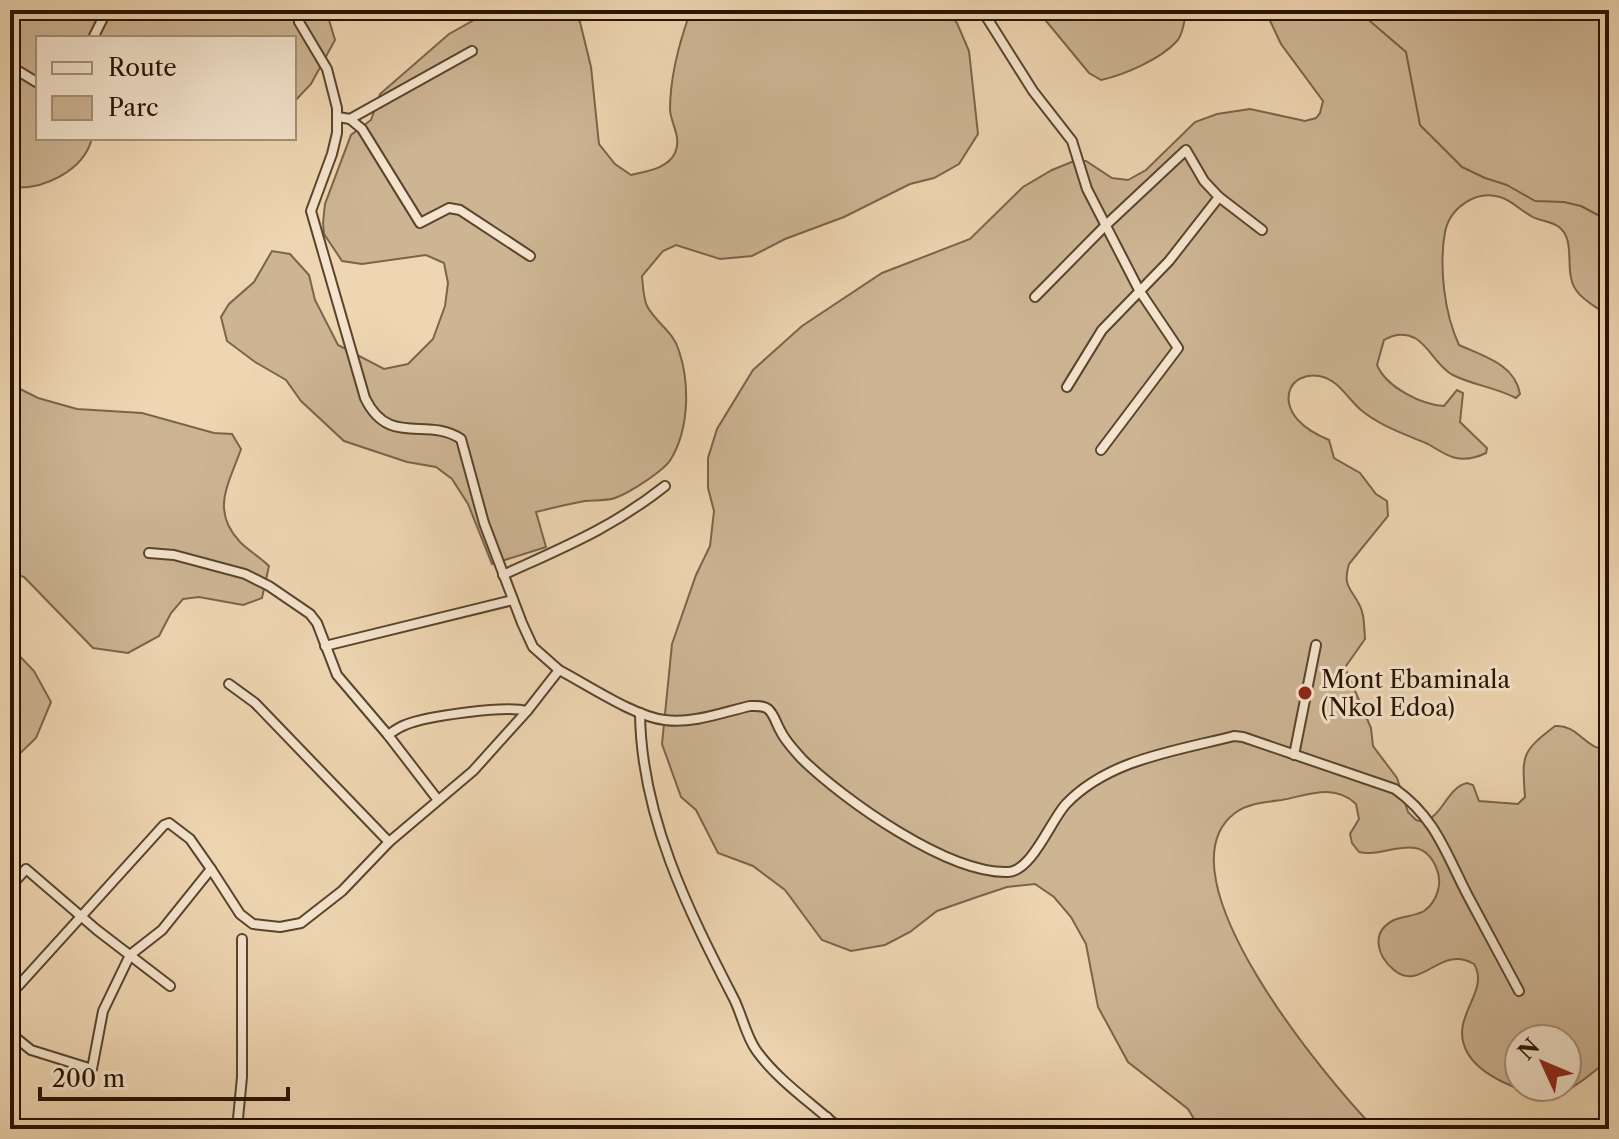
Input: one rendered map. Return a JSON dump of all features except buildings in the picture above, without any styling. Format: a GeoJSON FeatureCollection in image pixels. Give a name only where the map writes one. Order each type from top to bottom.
{"type":"FeatureCollection","features":[{"type":"Feature","properties":{"kind":"street"},"geometry":{"type":"LineString","coordinates":[[94,36],[107,10]]}},
{"type":"Feature","properties":{"kind":"street"},"geometry":{"type":"LineString","coordinates":[[298,10],[299,22],[327,69],[338,117],[332,154],[311,211],[365,398],[381,419],[393,428],[442,431],[461,439],[484,523],[513,600],[533,647],[559,670],[640,713],[667,721],[750,706],[760,705],[769,709],[800,757],[888,826],[932,850],[976,866],[1009,872],[1020,868],[1067,803],[1092,781],[1114,769],[1234,736],[1294,755],[1395,789],[1410,800],[1444,843],[1467,894],[1519,991]]}},
{"type":"Feature","properties":{"kind":"street"},"geometry":{"type":"LineString","coordinates":[[982,10],[1033,91],[1072,141],[1087,189],[1139,290],[1178,348],[1101,450]]}},
{"type":"Feature","properties":{"kind":"street"},"geometry":{"type":"LineString","coordinates":[[350,119],[472,51]]}},
{"type":"Feature","properties":{"kind":"street"},"geometry":{"type":"LineString","coordinates":[[10,66],[36,82]]}},
{"type":"Feature","properties":{"kind":"street"},"geometry":{"type":"LineString","coordinates":[[338,117],[350,119],[362,129],[420,223],[449,208],[460,210],[530,256]]}},
{"type":"Feature","properties":{"kind":"street"},"geometry":{"type":"LineString","coordinates":[[1035,297],[1186,150],[1204,181],[1219,197],[1262,230]]}},
{"type":"Feature","properties":{"kind":"street"},"geometry":{"type":"LineString","coordinates":[[1067,387],[1102,330],[1169,261],[1219,197]]}},
{"type":"Feature","properties":{"kind":"street"},"geometry":{"type":"LineString","coordinates":[[503,575],[604,529],[633,512],[665,486]]}},
{"type":"Feature","properties":{"kind":"street"},"geometry":{"type":"LineString","coordinates":[[149,553],[174,555],[224,567],[269,586],[310,614],[317,623],[337,675],[438,800]]}},
{"type":"Feature","properties":{"kind":"street"},"geometry":{"type":"LineString","coordinates":[[325,646],[513,600]]}},
{"type":"Feature","properties":{"kind":"street"},"geometry":{"type":"LineString","coordinates":[[1294,755],[1316,645]]}},
{"type":"Feature","properties":{"kind":"street"},"geometry":{"type":"LineString","coordinates":[[10,995],[169,823],[190,839],[240,914],[253,924],[280,927],[301,923],[342,891],[389,842],[473,771],[559,670]]}},
{"type":"Feature","properties":{"kind":"street"},"geometry":{"type":"LineString","coordinates":[[229,684],[255,703],[389,842]]}},
{"type":"Feature","properties":{"kind":"street"},"geometry":{"type":"LineString","coordinates":[[388,735],[406,724],[432,717],[512,708],[527,711]]}},
{"type":"Feature","properties":{"kind":"street"},"geometry":{"type":"LineString","coordinates":[[640,713],[640,740],[661,835],[686,905],[743,1016],[755,1049],[787,1083],[840,1129]]}},
{"type":"Feature","properties":{"kind":"street"},"geometry":{"type":"LineString","coordinates":[[10,887],[26,869],[170,986]]}},
{"type":"Feature","properties":{"kind":"street"},"geometry":{"type":"LineString","coordinates":[[10,1033],[31,1050],[92,1069],[103,1011],[130,955],[162,930],[211,869]]}},
{"type":"Feature","properties":{"kind":"street"},"geometry":{"type":"LineString","coordinates":[[237,1129],[242,1077],[242,939]]}},
{"type":"Feature","properties":{"kind":"street"},"geometry":{"type":"LineString","coordinates":[[818,1129],[827,1117]]}},
{"type":"Feature","properties":{"kind":"green space"},"geometry":{"type":"Polygon","coordinates":[[[10,10],[321,10],[329,20],[335,40],[311,84],[296,100],[296,36],[36,36],[36,140],[91,140],[80,160],[60,176],[35,186],[10,187],[10,10]]]}},
{"type":"Feature","properties":{"kind":"green space"},"geometry":{"type":"Polygon","coordinates":[[[492,10],[570,10],[580,22],[591,67],[599,144],[615,164],[631,175],[662,166],[675,153],[677,136],[670,110],[672,85],[691,10],[946,10],[957,23],[969,51],[978,134],[959,164],[934,178],[910,184],[844,217],[785,239],[752,256],[720,259],[676,245],[663,251],[642,276],[647,306],[677,344],[683,364],[686,406],[681,434],[671,459],[646,481],[615,498],[536,512],[546,547],[492,564],[468,504],[452,479],[436,467],[407,462],[344,441],[301,401],[286,380],[227,341],[221,317],[229,304],[254,282],[272,251],[290,254],[309,275],[315,300],[338,345],[384,369],[408,364],[433,339],[445,306],[448,283],[444,263],[426,255],[362,264],[342,261],[324,234],[325,204],[351,135],[371,120],[380,94],[449,34],[492,10]]]}},
{"type":"Feature","properties":{"kind":"green space"},"geometry":{"type":"Polygon","coordinates":[[[1037,10],[1186,10],[1181,34],[1170,48],[1142,65],[1101,80],[1089,73],[1037,10]]]}},
{"type":"Feature","properties":{"kind":"green space"},"geometry":{"type":"Polygon","coordinates":[[[1265,10],[1609,10],[1609,316],[1576,290],[1570,274],[1567,240],[1559,227],[1534,218],[1504,198],[1482,196],[1458,209],[1445,232],[1446,304],[1459,345],[1505,368],[1512,375],[1520,394],[1516,398],[1451,374],[1420,341],[1407,335],[1384,340],[1377,365],[1396,387],[1435,405],[1444,406],[1457,390],[1463,393],[1460,422],[1487,448],[1486,453],[1464,459],[1445,454],[1368,416],[1337,385],[1319,376],[1301,378],[1295,383],[1290,389],[1289,404],[1298,420],[1312,432],[1329,440],[1334,458],[1360,473],[1376,494],[1387,501],[1388,516],[1349,564],[1347,572],[1347,583],[1362,610],[1365,639],[1346,670],[1371,728],[1373,746],[1397,778],[1408,812],[1416,820],[1424,822],[1455,790],[1467,783],[1473,785],[1479,801],[1518,804],[1525,797],[1526,756],[1536,742],[1555,726],[1570,729],[1601,749],[1609,749],[1609,1059],[1583,1079],[1583,1023],[1503,1023],[1503,1082],[1479,1067],[1467,1052],[1462,1027],[1477,985],[1478,974],[1474,964],[1462,959],[1451,960],[1422,973],[1404,976],[1388,964],[1380,951],[1379,937],[1386,925],[1424,911],[1436,897],[1439,885],[1436,867],[1429,856],[1411,847],[1359,852],[1350,834],[1359,819],[1356,804],[1339,794],[1320,792],[1258,804],[1235,813],[1216,842],[1216,881],[1231,927],[1257,976],[1322,1068],[1375,1129],[1200,1129],[1188,1109],[1128,1062],[1098,1007],[1086,944],[1071,917],[1054,897],[1035,884],[1007,887],[937,911],[910,932],[885,945],[851,951],[822,940],[785,890],[753,866],[718,853],[696,810],[681,797],[662,744],[672,644],[696,575],[710,546],[714,511],[708,488],[708,458],[717,429],[753,370],[802,326],[882,273],[970,239],[1023,187],[1052,170],[1074,161],[1086,161],[1112,178],[1128,180],[1146,170],[1195,122],[1217,114],[1250,109],[1305,121],[1316,118],[1323,101],[1281,44],[1265,10]]]}},
{"type":"Feature","properties":{"kind":"green space"},"geometry":{"type":"Polygon","coordinates":[[[10,350],[14,386],[38,398],[77,409],[142,413],[214,433],[232,434],[241,449],[225,497],[226,519],[240,542],[269,566],[262,598],[243,605],[199,597],[183,599],[171,613],[159,636],[128,653],[93,648],[24,577],[10,573],[10,350]]]}},
{"type":"Feature","properties":{"kind":"green space"},"geometry":{"type":"Polygon","coordinates":[[[10,646],[34,671],[51,702],[36,738],[11,762],[10,646]]]}},
{"type":"Feature","properties":{"kind":"waterway"},"geometry":{"type":"LineString","coordinates":[[1357,10],[1406,52],[1420,125],[1462,167],[1507,185],[1535,201],[1581,206],[1609,221]]}},
{"type":"Feature","properties":{"kind":"place","name":"Mont Ebaminala (Nkol Edoa)"},"geometry":{"type":"Point","coordinates":[1305,693]}}]}
